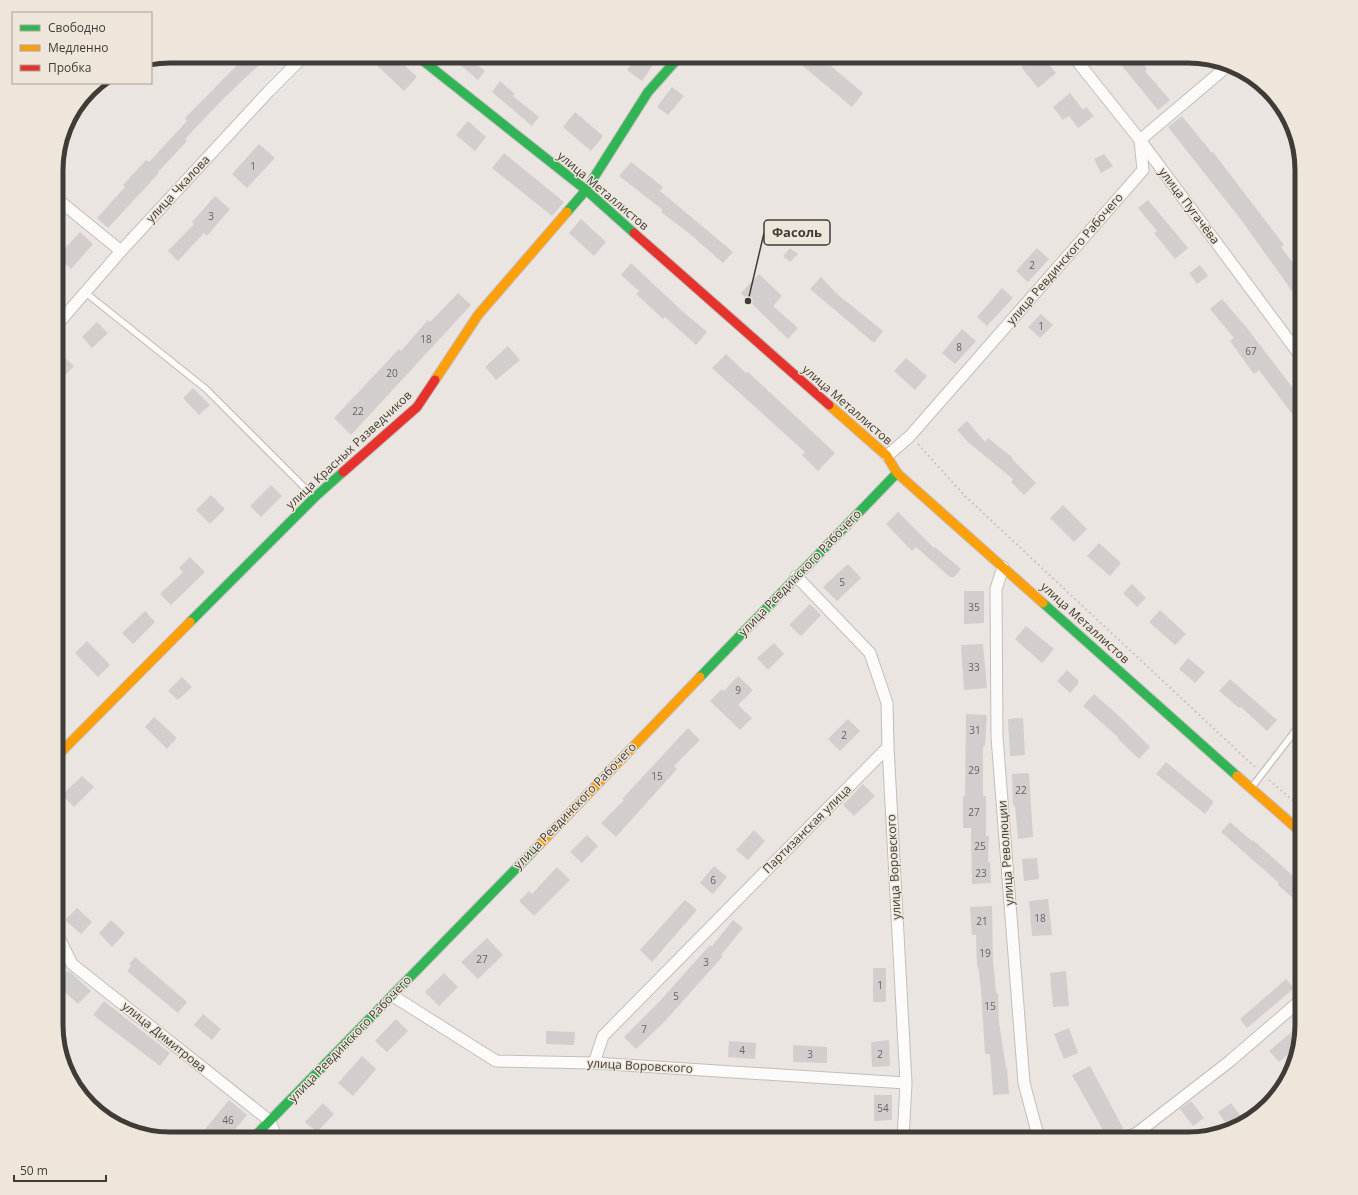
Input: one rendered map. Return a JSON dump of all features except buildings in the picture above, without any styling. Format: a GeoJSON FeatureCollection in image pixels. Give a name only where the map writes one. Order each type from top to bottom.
{"type":"FeatureCollection","features":[{"type":"Feature","properties":{"kind":"street","name":"улица Чкалова"},"geometry":{"type":"LineString","coordinates":[[63,318],[121,251],[268,92],[297,63]]}},
{"type":"Feature","properties":{"kind":"street","name":"улица Металлистов"},"geometry":{"type":"LineString","coordinates":[[426,63],[586,190],[887,456],[897,473],[1295,827]]}},
{"type":"Feature","properties":{"kind":"street","name":"улица Красных Разведчиков"},"geometry":{"type":"LineString","coordinates":[[63,750],[315,497],[417,407],[478,315],[586,190],[648,92],[674,63]]}},
{"type":"Feature","properties":{"kind":"street","name":"улица Пугачёва"},"geometry":{"type":"LineString","coordinates":[[1079,63],[1140,140],[1295,349]]}},
{"type":"Feature","properties":{"kind":"street"},"geometry":{"type":"LineString","coordinates":[[1140,140],[1224,69]]}},
{"type":"Feature","properties":{"kind":"street","name":"улица Ревдинского Рабочего"},"geometry":{"type":"LineString","coordinates":[[887,456],[910,436],[1143,170],[1140,140]]}},
{"type":"Feature","properties":{"kind":"street"},"geometry":{"type":"LineString","coordinates":[[63,204],[121,251]]}},
{"type":"Feature","properties":{"kind":"street","name":"улица Ревдинского Рабочего"},"geometry":{"type":"LineString","coordinates":[[259,1132],[393,996],[796,576],[897,473]]}},
{"type":"Feature","properties":{"kind":"street","name":"улица Революции"},"geometry":{"type":"LineString","coordinates":[[1003,567],[996,589],[997,737],[1024,1083],[1037,1132]]}},
{"type":"Feature","properties":{"kind":"street"},"geometry":{"type":"LineString","coordinates":[[796,576],[870,653],[887,703],[888,747]]}},
{"type":"Feature","properties":{"kind":"street","name":"Партизанская улица"},"geometry":{"type":"LineString","coordinates":[[594,1063],[603,1036],[888,747]]}},
{"type":"Feature","properties":{"kind":"street","name":"улица Воровского"},"geometry":{"type":"LineString","coordinates":[[888,747],[906,1083],[902,1132]]}},
{"type":"Feature","properties":{"kind":"street","name":"улица Димитрова"},"geometry":{"type":"LineString","coordinates":[[63,946],[72,964],[270,1121]]}},
{"type":"Feature","properties":{"kind":"street","name":"улица Воровского"},"geometry":{"type":"LineString","coordinates":[[393,996],[496,1061],[594,1063],[906,1083]]}},
{"type":"Feature","properties":{"kind":"street"},"geometry":{"type":"LineString","coordinates":[[1138,1132],[1224,1065],[1295,1005]]}},
{"type":"Feature","properties":{"kind":"street"},"geometry":{"type":"LineString","coordinates":[[270,1121],[274,1132]]}},
{"type":"Feature","properties":{"kind":"lane"},"geometry":{"type":"LineString","coordinates":[[86,293],[206,389],[315,497]]}},
{"type":"Feature","properties":{"kind":"lane"},"geometry":{"type":"LineString","coordinates":[[1252,787],[1261,773],[1295,731]]}},
{"type":"Feature","properties":{"kind":"path"},"geometry":{"type":"LineString","coordinates":[[910,436],[965,496],[1261,773],[1295,802]]}},
{"type":"Feature","properties":{"kind":"traffic: fast"},"geometry":{"type":"LineString","coordinates":[[426,63],[586,190],[634,233]]}},
{"type":"Feature","properties":{"kind":"traffic: fast"},"geometry":{"type":"LineString","coordinates":[[567,212],[586,190],[648,92],[674,63]]}},
{"type":"Feature","properties":{"kind":"traffic: fast"},"geometry":{"type":"LineString","coordinates":[[190,622],[315,497],[343,472]]}},
{"type":"Feature","properties":{"kind":"traffic: fast"},"geometry":{"type":"LineString","coordinates":[[700,677],[897,473]]}},
{"type":"Feature","properties":{"kind":"traffic: fast"},"geometry":{"type":"LineString","coordinates":[[1043,603],[1237,776]]}},
{"type":"Feature","properties":{"kind":"traffic: fast"},"geometry":{"type":"LineString","coordinates":[[259,1132],[539,845]]}},
{"type":"Feature","properties":{"kind":"traffic: slow"},"geometry":{"type":"LineString","coordinates":[[435,380],[478,315],[567,212]]}},
{"type":"Feature","properties":{"kind":"traffic: slow"},"geometry":{"type":"LineString","coordinates":[[829,405],[887,456],[897,473],[1043,603]]}},
{"type":"Feature","properties":{"kind":"traffic: slow"},"geometry":{"type":"LineString","coordinates":[[63,750],[190,622]]}},
{"type":"Feature","properties":{"kind":"traffic: slow"},"geometry":{"type":"LineString","coordinates":[[539,845],[700,677]]}},
{"type":"Feature","properties":{"kind":"traffic: slow"},"geometry":{"type":"LineString","coordinates":[[1237,776],[1295,827]]}},
{"type":"Feature","properties":{"kind":"traffic: jam"},"geometry":{"type":"LineString","coordinates":[[634,233],[829,405]]}},
{"type":"Feature","properties":{"kind":"traffic: jam"},"geometry":{"type":"LineString","coordinates":[[343,472],[417,407],[435,380]]}},
{"type":"Feature","properties":{"kind":"place","name":"Фасоль"},"geometry":{"type":"Point","coordinates":[748,301]}}]}
